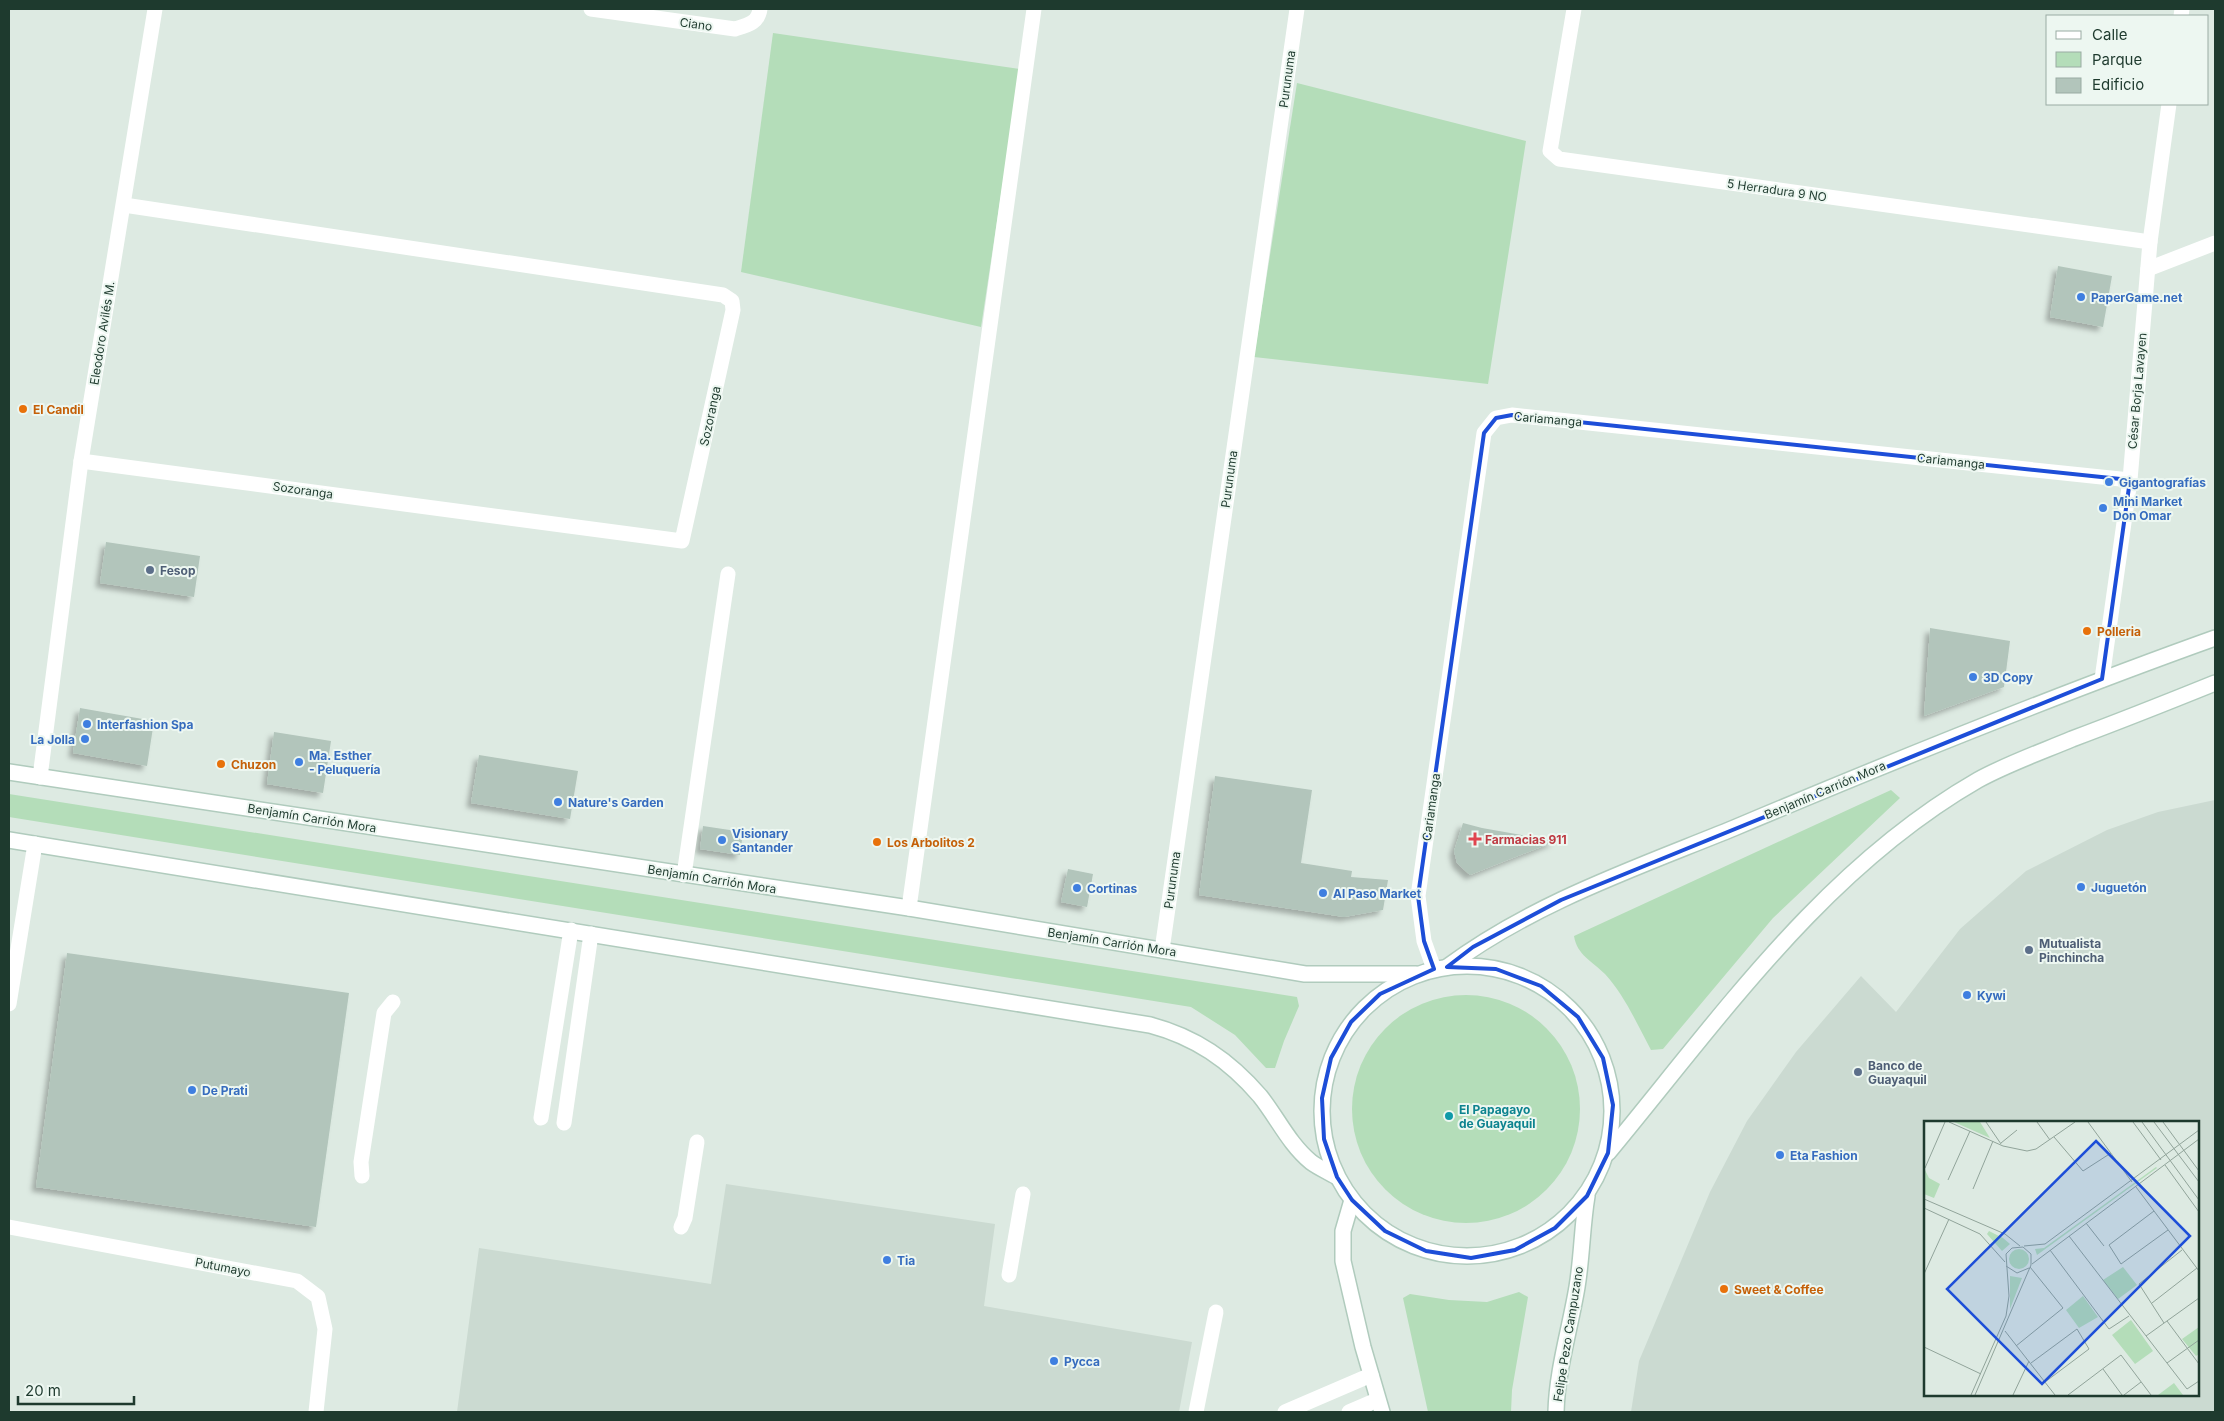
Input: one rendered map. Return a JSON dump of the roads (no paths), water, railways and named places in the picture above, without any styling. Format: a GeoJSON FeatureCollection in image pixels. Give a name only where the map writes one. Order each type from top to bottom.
{"type":"FeatureCollection","features":[{"type":"Feature","properties":{"kind":"street","name":"Eleodoro Avilés M."},"geometry":{"type":"LineString","coordinates":[[40,777],[81,461],[155,9]]}},
{"type":"Feature","properties":{"kind":"street","name":"Ciano"},"geometry":{"type":"LineString","coordinates":[[591,9],[735,29],[750,24],[759,17],[760,9]]}},
{"type":"Feature","properties":{"kind":"street"},"geometry":{"type":"LineString","coordinates":[[909,908],[1034,9]]}},
{"type":"Feature","properties":{"kind":"street","name":"Purunuma"},"geometry":{"type":"LineString","coordinates":[[1162,950],[1297,9]]}},
{"type":"Feature","properties":{"kind":"street","name":"5 Herradura 9 NO"},"geometry":{"type":"LineString","coordinates":[[1574,9],[1550,151],[1559,159],[2150,242]]}},
{"type":"Feature","properties":{"kind":"street","name":"César Borja Lavayen"},"geometry":{"type":"LineString","coordinates":[[2102,679],[2130,480],[2150,242],[2169,105]]}},
{"type":"Feature","properties":{"kind":"street","name":"Sozoranga"},"geometry":{"type":"LineString","coordinates":[[81,461],[682,541],[733,310],[732,301],[723,295],[124,205]]}},
{"type":"Feature","properties":{"kind":"street"},"geometry":{"type":"LineString","coordinates":[[2148,269],[2215,243]]}},
{"type":"Feature","properties":{"kind":"street","name":"Cariamanga"},"geometry":{"type":"LineString","coordinates":[[1440,968],[1424,941],[1418,896],[1484,434],[1496,418],[1512,415],[2130,480]]}},
{"type":"Feature","properties":{"kind":"street"},"geometry":{"type":"LineString","coordinates":[[684,875],[728,574]]}},
{"type":"Feature","properties":{"kind":"street","name":"Benjamín Carrión Mora"},"geometry":{"type":"LineString","coordinates":[[1440,968],[1497,932],[1561,900],[1907,756],[2102,679],[2215,638]]}},
{"type":"Feature","properties":{"kind":"street"},"geometry":{"type":"LineString","coordinates":[[1608,1153],[1613,1105],[1603,1058],[1578,1017],[1541,986],[1496,968],[1440,968],[1416,974],[1380,994],[1351,1022],[1331,1058],[1322,1098],[1324,1138],[1337,1178],[1352,1200],[1385,1231],[1426,1251],[1471,1258],[1516,1250],[1555,1228],[1587,1196],[1608,1153],[1751,977],[1809,913],[1873,855],[1931,811],[1979,780],[2035,754],[2215,683]]}},
{"type":"Feature","properties":{"kind":"street","name":"Benjamín Carrión Mora"},"geometry":{"type":"LineString","coordinates":[[9,772],[909,908],[1305,974],[1416,974]]}},
{"type":"Feature","properties":{"kind":"street"},"geometry":{"type":"LineString","coordinates":[[9,840],[1140,1023],[1176,1032],[1226,1061],[1260,1096],[1293,1144],[1312,1162],[1337,1178]]}},
{"type":"Feature","properties":{"kind":"street"},"geometry":{"type":"LineString","coordinates":[[9,1004],[35,844]]}},
{"type":"Feature","properties":{"kind":"street"},"geometry":{"type":"LineString","coordinates":[[541,1118],[571,930]]}},
{"type":"Feature","properties":{"kind":"street"},"geometry":{"type":"LineString","coordinates":[[564,1123],[591,934]]}},
{"type":"Feature","properties":{"kind":"street"},"geometry":{"type":"LineString","coordinates":[[362,1176],[361,1162],[382,1022],[384,1013],[393,1002]]}},
{"type":"Feature","properties":{"kind":"street"},"geometry":{"type":"LineString","coordinates":[[681,1227],[686,1218],[697,1142]]}},
{"type":"Feature","properties":{"kind":"street"},"geometry":{"type":"LineString","coordinates":[[1009,1275],[1023,1194]]}},
{"type":"Feature","properties":{"kind":"street","name":"Felipe Pezo Campuzano"},"geometry":{"type":"LineString","coordinates":[[1556,1412],[1557,1388],[1577,1287],[1587,1196]]}},
{"type":"Feature","properties":{"kind":"street"},"geometry":{"type":"LineString","coordinates":[[1349,1412],[1380,1406],[1343,1261],[1343,1230],[1352,1200]]}},
{"type":"Feature","properties":{"kind":"street","name":"Putumayo"},"geometry":{"type":"LineString","coordinates":[[9,1227],[296,1281],[318,1297],[326,1329],[316,1412]]}},
{"type":"Feature","properties":{"kind":"street"},"geometry":{"type":"LineString","coordinates":[[1196,1412],[1216,1312]]}},
{"type":"Feature","properties":{"kind":"street"},"geometry":{"type":"LineString","coordinates":[[1286,1412],[1371,1375]]}},
{"type":"Feature","properties":{"kind":"place","name":"PaperGame.net"},"geometry":{"type":"Point","coordinates":[2081,297]}},
{"type":"Feature","properties":{"kind":"place","name":"El Candil"},"geometry":{"type":"Point","coordinates":[23,409]}},
{"type":"Feature","properties":{"kind":"place","name":"Gigantografías"},"geometry":{"type":"Point","coordinates":[2109,482]}},
{"type":"Feature","properties":{"kind":"place","name":"Mini Market Don Omar"},"geometry":{"type":"Point","coordinates":[2103,508]}},
{"type":"Feature","properties":{"kind":"place","name":"Fesop"},"geometry":{"type":"Point","coordinates":[150,570]}},
{"type":"Feature","properties":{"kind":"place","name":"Polleria"},"geometry":{"type":"Point","coordinates":[2087,631]}},
{"type":"Feature","properties":{"kind":"place","name":"3D Copy"},"geometry":{"type":"Point","coordinates":[1973,677]}},
{"type":"Feature","properties":{"kind":"place","name":"Interfashion Spa"},"geometry":{"type":"Point","coordinates":[87,724]}},
{"type":"Feature","properties":{"kind":"place","name":"La Jolla"},"geometry":{"type":"Point","coordinates":[85,739]}},
{"type":"Feature","properties":{"kind":"place","name":"Ma. Esther - Peluquería"},"geometry":{"type":"Point","coordinates":[299,762]}},
{"type":"Feature","properties":{"kind":"place","name":"Chuzon"},"geometry":{"type":"Point","coordinates":[221,764]}},
{"type":"Feature","properties":{"kind":"place","name":"Nature's Garden"},"geometry":{"type":"Point","coordinates":[558,802]}},
{"type":"Feature","properties":{"kind":"place","name":"Farmacias 911"},"geometry":{"type":"Point","coordinates":[1475,839]}},
{"type":"Feature","properties":{"kind":"place","name":"Visionary Santander"},"geometry":{"type":"Point","coordinates":[722,840]}},
{"type":"Feature","properties":{"kind":"place","name":"Los Arbolitos 2"},"geometry":{"type":"Point","coordinates":[877,842]}},
{"type":"Feature","properties":{"kind":"place","name":"Juguetón"},"geometry":{"type":"Point","coordinates":[2081,887]}},
{"type":"Feature","properties":{"kind":"place","name":"Cortinas"},"geometry":{"type":"Point","coordinates":[1077,888]}},
{"type":"Feature","properties":{"kind":"place","name":"Al Paso Market"},"geometry":{"type":"Point","coordinates":[1323,893]}},
{"type":"Feature","properties":{"kind":"place","name":"Mutualista Pinchincha"},"geometry":{"type":"Point","coordinates":[2029,950]}},
{"type":"Feature","properties":{"kind":"place","name":"Kywi"},"geometry":{"type":"Point","coordinates":[1967,995]}},
{"type":"Feature","properties":{"kind":"place","name":"Banco de Guayaquil"},"geometry":{"type":"Point","coordinates":[1858,1072]}},
{"type":"Feature","properties":{"kind":"place","name":"De Prati"},"geometry":{"type":"Point","coordinates":[192,1090]}},
{"type":"Feature","properties":{"kind":"place","name":"El Papagayo de Guayaquil"},"geometry":{"type":"Point","coordinates":[1449,1116]}},
{"type":"Feature","properties":{"kind":"place","name":"Eta Fashion"},"geometry":{"type":"Point","coordinates":[1780,1155]}},
{"type":"Feature","properties":{"kind":"place","name":"Tia"},"geometry":{"type":"Point","coordinates":[887,1260]}},
{"type":"Feature","properties":{"kind":"place","name":"Sweet & Coffee"},"geometry":{"type":"Point","coordinates":[1724,1289]}},
{"type":"Feature","properties":{"kind":"place","name":"Pycca"},"geometry":{"type":"Point","coordinates":[1054,1361]}}]}
